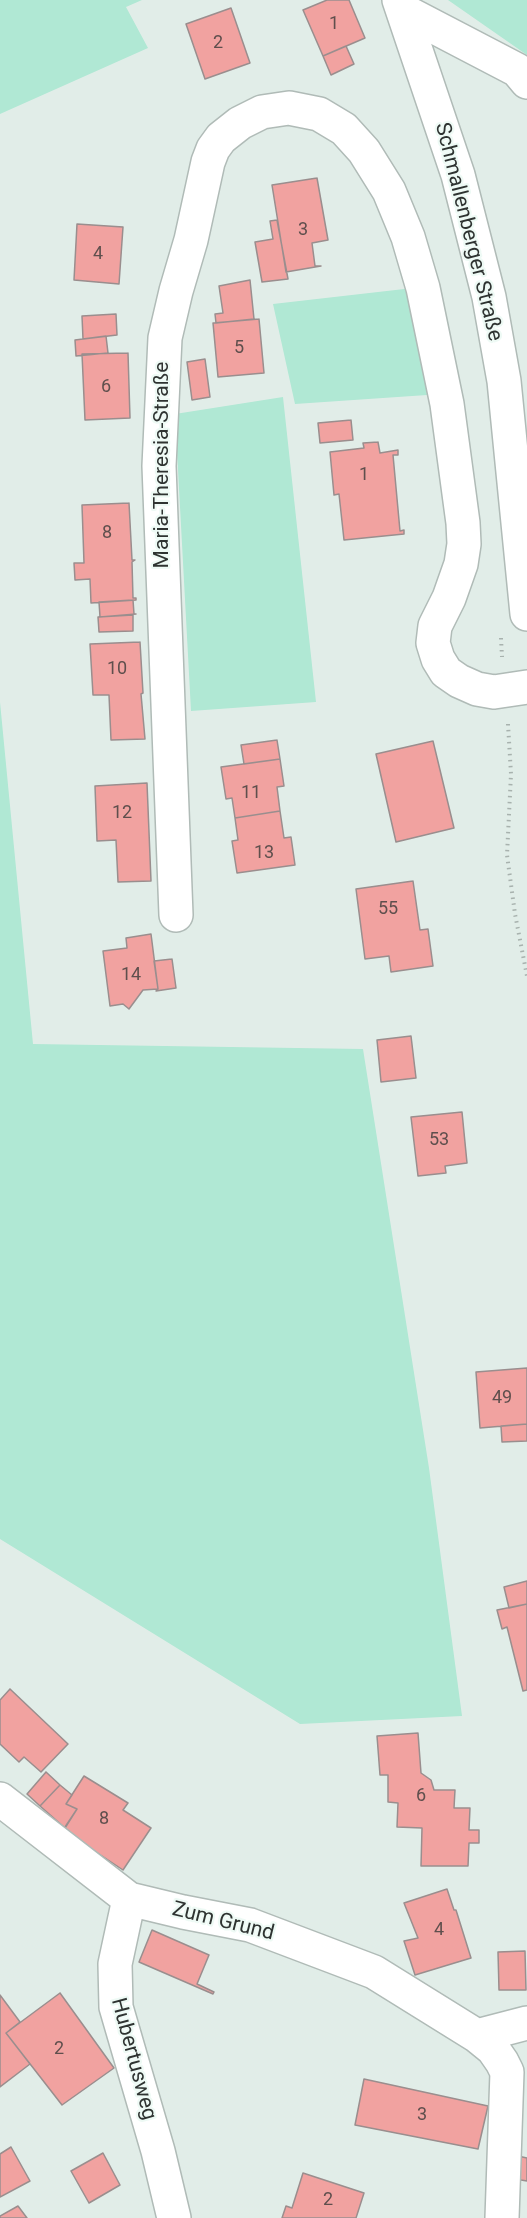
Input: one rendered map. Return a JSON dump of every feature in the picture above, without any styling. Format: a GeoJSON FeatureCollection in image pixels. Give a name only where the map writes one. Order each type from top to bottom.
{"type":"FeatureCollection","features":[{"type":"Feature","properties":{"kind":"street"},"geometry":{"type":"LineString","coordinates":[[401,6],[518,70],[527,82]]}},
{"type":"Feature","properties":{"kind":"street","name":"Schmallenberger Straße"},"geometry":{"type":"LineString","coordinates":[[401,6],[458,175],[489,297],[504,381],[527,614]]}},
{"type":"Feature","properties":{"kind":"street","name":"Maria-Theresia-Straße"},"geometry":{"type":"LineString","coordinates":[[176,915],[159,466],[165,338],[213,149],[221,138],[240,123],[262,112],[289,108],[319,114],[344,129],[364,151],[389,191],[408,237],[423,288],[447,404],[463,523],[464,544],[461,564],[449,598],[435,626],[433,644],[438,659],[447,672],[459,681],[494,692],[527,687]]}},
{"type":"Feature","properties":{"kind":"street","name":"Zum Grund"},"geometry":{"type":"LineString","coordinates":[[0,1799],[129,1899],[250,1925],[374,1972],[477,2036],[493,2049],[507,2072],[502,2218]]}},
{"type":"Feature","properties":{"kind":"street","name":"Hubertusweg"},"geometry":{"type":"LineString","coordinates":[[129,1899],[115,1964],[116,2007],[158,2151],[174,2218]]}},
{"type":"Feature","properties":{"kind":"street"},"geometry":{"type":"LineString","coordinates":[[477,2036],[527,2023]]}},
{"type":"Feature","properties":{"kind":"green space"},"geometry":{"type":"Polygon","coordinates":[[[0,0],[142,0],[126,7],[148,48],[0,114],[0,0]]]}},
{"type":"Feature","properties":{"kind":"green space"},"geometry":{"type":"Polygon","coordinates":[[[448,0],[527,0],[527,55],[448,0]]]}},
{"type":"Feature","properties":{"kind":"green space"},"geometry":{"type":"Polygon","coordinates":[[[413,288],[427,395],[295,404],[273,304],[413,288]]]}},
{"type":"Feature","properties":{"kind":"green space"},"geometry":{"type":"Polygon","coordinates":[[[283,397],[316,702],[191,711],[175,414],[283,397]]]}},
{"type":"Feature","properties":{"kind":"green space"},"geometry":{"type":"Polygon","coordinates":[[[0,702],[33,1044],[363,1049],[429,1468],[462,1716],[300,1724],[0,1539],[0,702]]]}},
{"type":"Feature","properties":{"kind":"building"},"geometry":{"type":"Polygon","coordinates":[[[327,0],[349,0],[365,38],[323,56],[303,10],[327,0]]]}},
{"type":"Feature","properties":{"kind":"building"},"geometry":{"type":"Polygon","coordinates":[[[231,8],[250,63],[205,79],[186,24],[231,8]]]}},
{"type":"Feature","properties":{"kind":"building"},"geometry":{"type":"Polygon","coordinates":[[[346,46],[354,64],[331,75],[323,56],[346,46]]]}},
{"type":"Feature","properties":{"kind":"building"},"geometry":{"type":"Polygon","coordinates":[[[317,178],[328,240],[312,243],[315,266],[321,266],[286,272],[272,185],[317,178]]]}},
{"type":"Feature","properties":{"kind":"building"},"geometry":{"type":"Polygon","coordinates":[[[277,220],[288,279],[262,282],[255,242],[273,239],[270,221],[277,220]]]}},
{"type":"Feature","properties":{"kind":"building"},"geometry":{"type":"Polygon","coordinates":[[[77,224],[123,227],[119,284],[74,280],[77,224]]]}},
{"type":"Feature","properties":{"kind":"building"},"geometry":{"type":"Polygon","coordinates":[[[250,280],[254,319],[216,323],[215,314],[223,313],[219,286],[250,280]]]}},
{"type":"Feature","properties":{"kind":"building"},"geometry":{"type":"Polygon","coordinates":[[[116,314],[117,335],[83,339],[82,316],[116,314]]]}},
{"type":"Feature","properties":{"kind":"building"},"geometry":{"type":"Polygon","coordinates":[[[259,319],[264,373],[218,377],[213,323],[259,319]]]}},
{"type":"Feature","properties":{"kind":"building"},"geometry":{"type":"Polygon","coordinates":[[[106,336],[108,353],[76,356],[75,340],[106,336]]]}},
{"type":"Feature","properties":{"kind":"building"},"geometry":{"type":"Polygon","coordinates":[[[128,353],[130,418],[85,420],[82,354],[128,353]]]}},
{"type":"Feature","properties":{"kind":"building"},"geometry":{"type":"Polygon","coordinates":[[[205,359],[210,397],[192,400],[187,362],[205,359]]]}},
{"type":"Feature","properties":{"kind":"building"},"geometry":{"type":"Polygon","coordinates":[[[351,420],[353,440],[320,443],[318,423],[351,420]]]}},
{"type":"Feature","properties":{"kind":"building"},"geometry":{"type":"Polygon","coordinates":[[[378,442],[380,453],[398,450],[398,455],[393,455],[400,531],[404,530],[404,534],[344,540],[339,494],[334,495],[330,452],[364,448],[363,443],[378,442]]]}},
{"type":"Feature","properties":{"kind":"building"},"geometry":{"type":"Polygon","coordinates":[[[129,503],[132,560],[135,560],[132,562],[133,598],[136,600],[91,603],[90,579],[75,580],[74,563],[84,563],[82,505],[129,503]]]}},
{"type":"Feature","properties":{"kind":"building"},"geometry":{"type":"Polygon","coordinates":[[[133,600],[134,614],[136,614],[100,617],[99,602],[133,600]]]}},
{"type":"Feature","properties":{"kind":"building"},"geometry":{"type":"Polygon","coordinates":[[[133,615],[133,631],[99,632],[98,617],[133,615]]]}},
{"type":"Feature","properties":{"kind":"building"},"geometry":{"type":"Polygon","coordinates":[[[140,642],[145,739],[111,740],[109,695],[93,695],[90,644],[140,642]]]}},
{"type":"Feature","properties":{"kind":"building"},"geometry":{"type":"Polygon","coordinates":[[[277,740],[280,759],[244,764],[241,745],[277,740]]]}},
{"type":"Feature","properties":{"kind":"building"},"geometry":{"type":"Polygon","coordinates":[[[433,741],[454,828],[396,842],[376,754],[433,741]]]}},
{"type":"Feature","properties":{"kind":"building"},"geometry":{"type":"Polygon","coordinates":[[[280,759],[284,786],[277,787],[280,811],[235,818],[232,798],[226,799],[221,767],[280,759]]]}},
{"type":"Feature","properties":{"kind":"building"},"geometry":{"type":"Polygon","coordinates":[[[147,783],[151,881],[118,882],[116,840],[97,841],[95,786],[147,783]]]}},
{"type":"Feature","properties":{"kind":"building"},"geometry":{"type":"Polygon","coordinates":[[[280,811],[284,838],[291,837],[295,865],[237,873],[232,841],[238,840],[235,818],[280,811]]]}},
{"type":"Feature","properties":{"kind":"building"},"geometry":{"type":"Polygon","coordinates":[[[413,881],[420,930],[428,929],[433,966],[391,972],[389,956],[365,959],[356,889],[413,881]]]}},
{"type":"Feature","properties":{"kind":"building"},"geometry":{"type":"Polygon","coordinates":[[[151,934],[158,989],[143,990],[129,1009],[123,1004],[110,1006],[103,951],[127,948],[126,938],[151,934]]]}},
{"type":"Feature","properties":{"kind":"building"},"geometry":{"type":"Polygon","coordinates":[[[172,959],[176,988],[156,991],[158,989],[154,961],[172,959]]]}},
{"type":"Feature","properties":{"kind":"building"},"geometry":{"type":"Polygon","coordinates":[[[411,1036],[416,1078],[381,1082],[377,1040],[411,1036]]]}},
{"type":"Feature","properties":{"kind":"building"},"geometry":{"type":"Polygon","coordinates":[[[462,1112],[467,1163],[445,1166],[446,1173],[418,1176],[411,1117],[462,1112]]]}},
{"type":"Feature","properties":{"kind":"building"},"geometry":{"type":"Polygon","coordinates":[[[527,1368],[527,1424],[480,1428],[476,1372],[527,1368]]]}},
{"type":"Feature","properties":{"kind":"building"},"geometry":{"type":"Polygon","coordinates":[[[527,1424],[527,1441],[502,1442],[501,1426],[527,1424]]]}},
{"type":"Feature","properties":{"kind":"building"},"geometry":{"type":"Polygon","coordinates":[[[527,1581],[527,1604],[509,1608],[504,1587],[527,1581]]]}},
{"type":"Feature","properties":{"kind":"building"},"geometry":{"type":"Polygon","coordinates":[[[527,1604],[527,1690],[523,1691],[507,1627],[502,1629],[497,1610],[527,1604]]]}},
{"type":"Feature","properties":{"kind":"building"},"geometry":{"type":"Polygon","coordinates":[[[10,1689],[68,1744],[41,1772],[24,1757],[19,1762],[0,1744],[0,1700],[10,1689]]]}},
{"type":"Feature","properties":{"kind":"building"},"geometry":{"type":"Polygon","coordinates":[[[418,1733],[421,1773],[431,1780],[434,1790],[455,1790],[454,1808],[470,1808],[469,1830],[479,1830],[479,1843],[469,1843],[468,1866],[421,1866],[422,1828],[397,1827],[398,1803],[388,1802],[388,1775],[380,1775],[377,1736],[418,1733]]]}},
{"type":"Feature","properties":{"kind":"building"},"geometry":{"type":"Polygon","coordinates":[[[46,1772],[60,1785],[40,1806],[27,1794],[46,1772]]]}},
{"type":"Feature","properties":{"kind":"building"},"geometry":{"type":"Polygon","coordinates":[[[84,1776],[128,1803],[123,1810],[151,1828],[123,1870],[63,1830],[77,1809],[66,1804],[84,1776]]]}},
{"type":"Feature","properties":{"kind":"building"},"geometry":{"type":"Polygon","coordinates":[[[60,1785],[72,1795],[66,1804],[77,1809],[65,1828],[40,1806],[60,1785]]]}},
{"type":"Feature","properties":{"kind":"building"},"geometry":{"type":"Polygon","coordinates":[[[447,1889],[471,1958],[415,1975],[404,1941],[418,1938],[404,1903],[447,1889]]]}},
{"type":"Feature","properties":{"kind":"building"},"geometry":{"type":"Polygon","coordinates":[[[152,1930],[209,1955],[197,1984],[214,1992],[213,1994],[139,1962],[152,1930]]]}},
{"type":"Feature","properties":{"kind":"building"},"geometry":{"type":"Polygon","coordinates":[[[525,1951],[526,1990],[499,1990],[498,1952],[525,1951]]]}},
{"type":"Feature","properties":{"kind":"building"},"geometry":{"type":"Polygon","coordinates":[[[60,1993],[114,2068],[62,2105],[6,2033],[60,1993]]]}},
{"type":"Feature","properties":{"kind":"building"},"geometry":{"type":"Polygon","coordinates":[[[0,1995],[20,2022],[6,2033],[30,2064],[0,2087],[0,1995]]]}},
{"type":"Feature","properties":{"kind":"building"},"geometry":{"type":"Polygon","coordinates":[[[364,2079],[488,2106],[478,2149],[355,2125],[364,2079]]]}},
{"type":"Feature","properties":{"kind":"building"},"geometry":{"type":"Polygon","coordinates":[[[11,2147],[30,2181],[0,2197],[0,2154],[11,2147]]]}},
{"type":"Feature","properties":{"kind":"building"},"geometry":{"type":"Polygon","coordinates":[[[103,2153],[120,2185],[89,2203],[71,2171],[103,2153]]]}},
{"type":"Feature","properties":{"kind":"building"},"geometry":{"type":"Polygon","coordinates":[[[518,2156],[527,2158],[527,2181],[515,2179],[518,2156]]]}},
{"type":"Feature","properties":{"kind":"building"},"geometry":{"type":"Polygon","coordinates":[[[303,2173],[364,2193],[356,2218],[282,2218],[286,2206],[292,2208],[303,2173]]]}},
{"type":"Feature","properties":{"kind":"building"},"geometry":{"type":"Polygon","coordinates":[[[18,2206],[27,2218],[0,2218],[0,2216],[18,2206]]]}}]}
